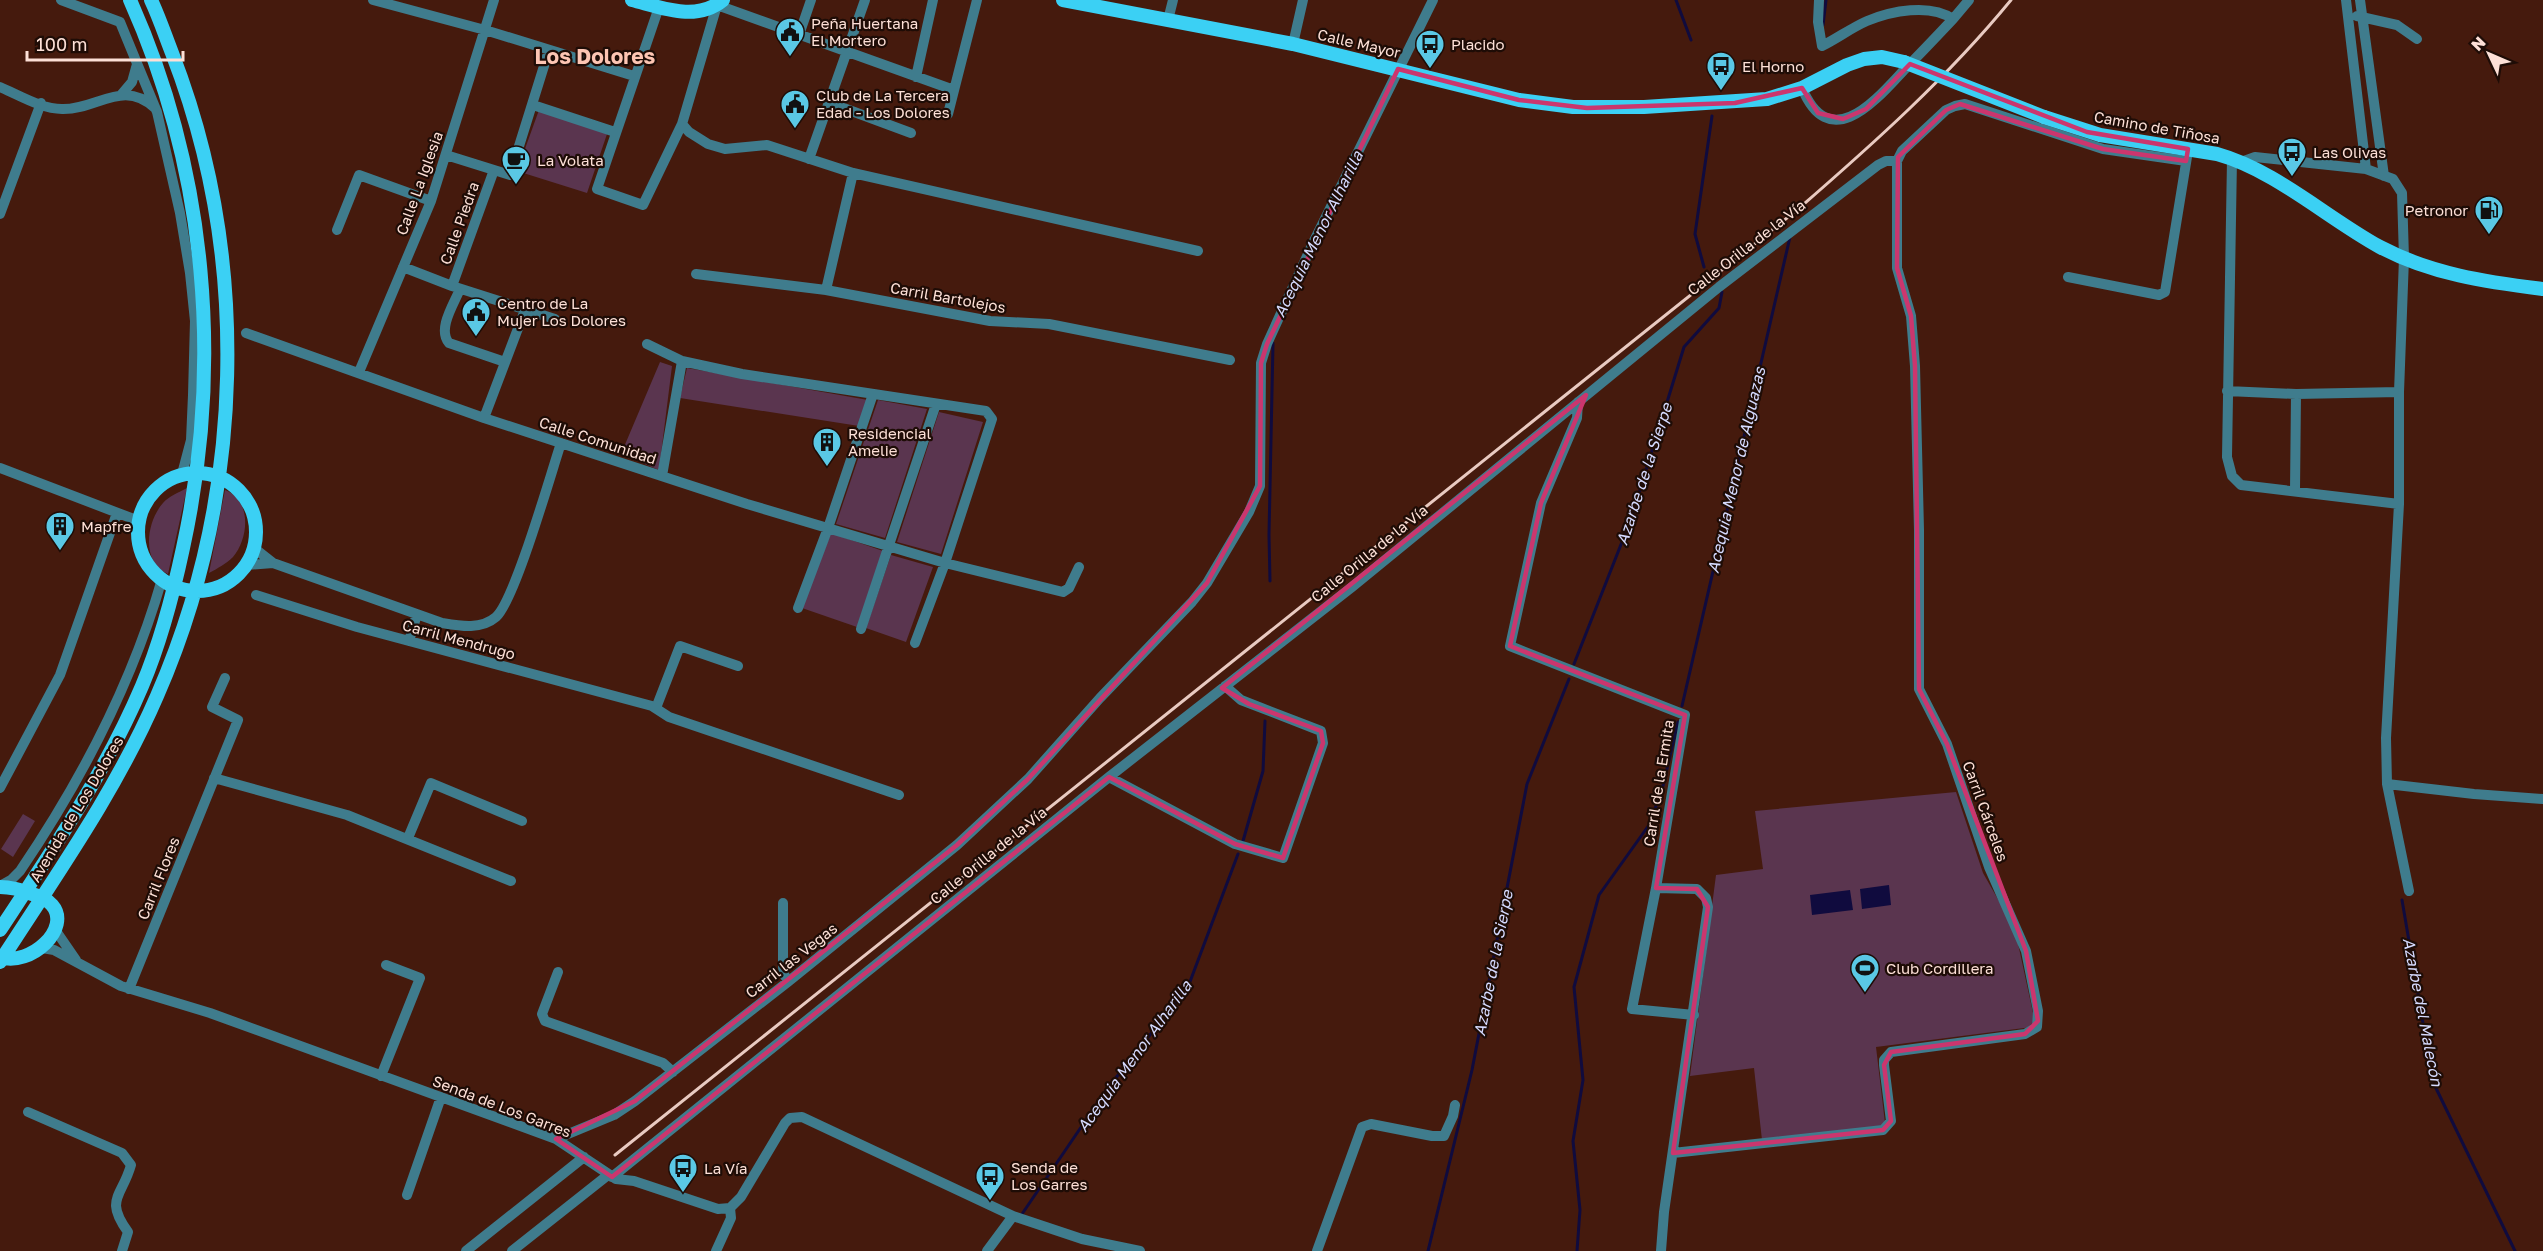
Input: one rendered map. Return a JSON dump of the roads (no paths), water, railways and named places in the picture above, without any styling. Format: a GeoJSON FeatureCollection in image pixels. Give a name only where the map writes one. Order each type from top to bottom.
{"type":"FeatureCollection","features":[{"type":"Feature","properties":{"kind":"main road","name":"Avenida de Los Dolores"},"geometry":{"type":"LineString","coordinates":[[0,930],[73,818],[114,747],[154,656],[175,586],[198,472],[203,420],[206,340],[198,242],[190,194],[168,106],[130,0]]}},
{"type":"Feature","properties":{"kind":"main road","name":"Avenida de Los Dolores"},"geometry":{"type":"LineString","coordinates":[[1,959],[105,800],[139,735],[182,635],[211,525],[219,476],[228,393],[225,295],[220,243],[206,168],[189,97],[151,0]]}},
{"type":"Feature","properties":{"kind":"main road"},"geometry":{"type":"LineString","coordinates":[[632,0],[659,7],[679,5],[699,13],[720,2]]}},
{"type":"Feature","properties":{"kind":"main road","name":"Calle Mayor"},"geometry":{"type":"LineString","coordinates":[[1072,1],[1119,5],[1168,20],[1293,44],[1520,100],[1580,108],[1714,104],[1767,99],[1797,90]]}},
{"type":"Feature","properties":{"kind":"main road","name":"Camino de Tiñosa"},"geometry":{"type":"LineString","coordinates":[[1797,90],[1864,59],[1881,57],[1904,62],[2044,117],[2100,135],[2187,155],[2237,161],[2375,244],[2404,258],[2457,276],[2543,289]]}},
{"type":"Feature","properties":{"kind":"main road"},"geometry":{"type":"LineString","coordinates":[[198,472],[219,476],[238,488],[248,501],[255,516],[257,532],[254,548],[246,565],[234,578],[219,587],[194,591],[175,586],[152,570],[142,553],[138,534],[139,521],[154,491],[167,481],[182,474],[198,472]]}},
{"type":"Feature","properties":{"kind":"main road"},"geometry":{"type":"LineString","coordinates":[[0,886],[25,891],[42,898],[54,907],[56,917],[54,928],[42,948],[21,958],[1,959]]}},
{"type":"Feature","properties":{"kind":"street"},"geometry":{"type":"LineString","coordinates":[[61,0],[120,22],[155,108],[180,213],[195,321],[191,440],[182,474]]}},
{"type":"Feature","properties":{"kind":"street"},"geometry":{"type":"LineString","coordinates":[[373,0],[485,30],[634,76]]}},
{"type":"Feature","properties":{"kind":"street","name":"Calle La Iglesia"},"geometry":{"type":"LineString","coordinates":[[359,372],[431,201],[494,0]]}},
{"type":"Feature","properties":{"kind":"street"},"geometry":{"type":"LineString","coordinates":[[799,35],[811,0]]}},
{"type":"Feature","properties":{"kind":"street"},"geometry":{"type":"LineString","coordinates":[[809,159],[865,0]]}},
{"type":"Feature","properties":{"kind":"street"},"geometry":{"type":"LineString","coordinates":[[916,77],[933,0]]}},
{"type":"Feature","properties":{"kind":"street"},"geometry":{"type":"LineString","coordinates":[[948,114],[977,0]]}},
{"type":"Feature","properties":{"kind":"street"},"geometry":{"type":"LineString","coordinates":[[1168,20],[1173,0]]}},
{"type":"Feature","properties":{"kind":"street"},"geometry":{"type":"LineString","coordinates":[[1293,44],[1303,0]]}},
{"type":"Feature","properties":{"kind":"street","name":"Carril las Vegas"},"geometry":{"type":"LineString","coordinates":[[556,1139],[614,1115],[673,1072],[931,868],[1028,779],[1207,583],[1256,499],[1261,479],[1261,363],[1267,344],[1433,0]]}},
{"type":"Feature","properties":{"kind":"street"},"geometry":{"type":"LineString","coordinates":[[1819,0],[1818,22],[1822,46],[1852,28],[1881,16],[1928,5],[1953,19]]}},
{"type":"Feature","properties":{"kind":"street"},"geometry":{"type":"LineString","coordinates":[[1797,90],[1824,116],[1843,119],[1857,115],[1876,99],[1969,0]]}},
{"type":"Feature","properties":{"kind":"street"},"geometry":{"type":"LineString","coordinates":[[2346,0],[2366,169]]}},
{"type":"Feature","properties":{"kind":"street"},"geometry":{"type":"LineString","coordinates":[[2360,0],[2384,176]]}},
{"type":"Feature","properties":{"kind":"street"},"geometry":{"type":"LineString","coordinates":[[659,7],[597,189],[643,205],[682,124],[720,2],[799,35],[954,90]]}},
{"type":"Feature","properties":{"kind":"street"},"geometry":{"type":"LineString","coordinates":[[2348,15],[2397,25],[2417,39]]}},
{"type":"Feature","properties":{"kind":"street"},"geometry":{"type":"LineString","coordinates":[[446,155],[510,175],[549,50]]}},
{"type":"Feature","properties":{"kind":"street"},"geometry":{"type":"LineString","coordinates":[[121,95],[132,82],[137,63]]}},
{"type":"Feature","properties":{"kind":"street"},"geometry":{"type":"LineString","coordinates":[[0,87],[54,109],[70,109],[121,95],[143,99],[155,108]]}},
{"type":"Feature","properties":{"kind":"street"},"geometry":{"type":"LineString","coordinates":[[830,103],[911,133]]}},
{"type":"Feature","properties":{"kind":"street"},"geometry":{"type":"LineString","coordinates":[[0,214],[41,104]]}},
{"type":"Feature","properties":{"kind":"street","name":"Calle Orilla de la Vía"},"geometry":{"type":"LineString","coordinates":[[512,1251],[610,1176],[1109,777],[1352,587],[1820,208],[1878,165],[1886,161],[1897,161],[1902,151],[1946,111],[1965,104],[2103,149],[2187,155]]}},
{"type":"Feature","properties":{"kind":"street"},"geometry":{"type":"LineString","coordinates":[[533,105],[615,132]]}},
{"type":"Feature","properties":{"kind":"street"},"geometry":{"type":"LineString","coordinates":[[682,124],[689,132],[708,144],[725,149],[766,144],[853,173],[1198,251]]}},
{"type":"Feature","properties":{"kind":"street"},"geometry":{"type":"LineString","coordinates":[[2068,278],[2159,296],[2165,292],[2187,155]]}},
{"type":"Feature","properties":{"kind":"street"},"geometry":{"type":"LineString","coordinates":[[2399,504],[2241,485],[2232,476],[2227,457],[2228,391],[2237,161],[2255,157],[2366,169],[2393,179],[2402,193],[2404,258],[2399,392],[2399,504],[2386,738],[2387,784],[2409,891]]}},
{"type":"Feature","properties":{"kind":"street","name":"Carril Cárceles"},"geometry":{"type":"LineString","coordinates":[[1673,1154],[1883,1130],[1891,1121],[1884,1065],[1884,1060],[1891,1052],[2025,1034],[2033,1031],[2038,1021],[2026,951],[1989,867],[1947,744],[1919,689],[1919,530],[1915,366],[1911,316],[1897,268],[1897,161]]}},
{"type":"Feature","properties":{"kind":"street","name":"Calle Piedra"},"geometry":{"type":"LineString","coordinates":[[494,170],[444,329],[446,340],[449,343],[505,362]]}},
{"type":"Feature","properties":{"kind":"street"},"geometry":{"type":"LineString","coordinates":[[826,290],[853,173]]}},
{"type":"Feature","properties":{"kind":"street"},"geometry":{"type":"LineString","coordinates":[[337,230],[359,175],[431,201]]}},
{"type":"Feature","properties":{"kind":"street"},"geometry":{"type":"LineString","coordinates":[[403,267],[555,319]]}},
{"type":"Feature","properties":{"kind":"street","name":"Carril Bartolejos"},"geometry":{"type":"LineString","coordinates":[[696,274],[826,290],[990,321],[1049,324],[1230,360]]}},
{"type":"Feature","properties":{"kind":"street"},"geometry":{"type":"LineString","coordinates":[[484,418],[525,310]]}},
{"type":"Feature","properties":{"kind":"street","name":"Calle Comunidad"},"geometry":{"type":"LineString","coordinates":[[246,333],[484,418],[662,476],[945,563],[1063,592],[1069,588],[1079,567]]}},
{"type":"Feature","properties":{"kind":"street"},"geometry":{"type":"LineString","coordinates":[[647,344],[682,361],[742,374],[986,411],[992,419],[945,563],[915,643]]}},
{"type":"Feature","properties":{"kind":"street"},"geometry":{"type":"LineString","coordinates":[[662,476],[682,361]]}},
{"type":"Feature","properties":{"kind":"street"},"geometry":{"type":"LineString","coordinates":[[2228,391],[2296,394],[2399,392]]}},
{"type":"Feature","properties":{"kind":"street"},"geometry":{"type":"LineString","coordinates":[[798,608],[828,528],[873,394]]}},
{"type":"Feature","properties":{"kind":"street"},"geometry":{"type":"LineString","coordinates":[[2295,490],[2296,394]]}},
{"type":"Feature","properties":{"kind":"street","name":"Carril de la Ermita"},"geometry":{"type":"LineString","coordinates":[[1578,402],[1577,417],[1541,503],[1510,646],[1685,715],[1656,888]]}},
{"type":"Feature","properties":{"kind":"street"},"geometry":{"type":"LineString","coordinates":[[861,629],[936,404]]}},
{"type":"Feature","properties":{"kind":"street"},"geometry":{"type":"LineString","coordinates":[[254,548],[273,563],[442,623],[464,627],[480,625],[496,617],[512,590],[561,443]]}},
{"type":"Feature","properties":{"kind":"street"},"geometry":{"type":"LineString","coordinates":[[0,468],[139,521]]}},
{"type":"Feature","properties":{"kind":"street"},"geometry":{"type":"LineString","coordinates":[[0,788],[60,675],[117,513]]}},
{"type":"Feature","properties":{"kind":"street"},"geometry":{"type":"LineString","coordinates":[[246,565],[273,563]]}},
{"type":"Feature","properties":{"kind":"street"},"geometry":{"type":"LineString","coordinates":[[0,886],[17,875],[32,853],[99,737],[148,625],[162,579]]}},
{"type":"Feature","properties":{"kind":"street","name":"Carril Mendrugo"},"geometry":{"type":"LineString","coordinates":[[256,595],[409,641],[656,708],[669,717],[899,795]]}},
{"type":"Feature","properties":{"kind":"street"},"geometry":{"type":"LineString","coordinates":[[409,641],[417,614]]}},
{"type":"Feature","properties":{"kind":"street"},"geometry":{"type":"LineString","coordinates":[[656,708],[680,646],[738,666]]}},
{"type":"Feature","properties":{"kind":"street","name":"Carril Flores"},"geometry":{"type":"LineString","coordinates":[[129,989],[238,720],[212,707],[225,678]]}},
{"type":"Feature","properties":{"kind":"street"},"geometry":{"type":"LineString","coordinates":[[1109,777],[1235,844],[1283,858],[1323,743],[1321,731],[1249,704],[1235,697],[1226,686]]}},
{"type":"Feature","properties":{"kind":"street"},"geometry":{"type":"LineString","coordinates":[[214,778],[347,815],[511,881]]}},
{"type":"Feature","properties":{"kind":"street"},"geometry":{"type":"LineString","coordinates":[[408,838],[431,783],[522,821]]}},
{"type":"Feature","properties":{"kind":"street"},"geometry":{"type":"LineString","coordinates":[[2387,784],[2543,799]]}},
{"type":"Feature","properties":{"kind":"street"},"geometry":{"type":"LineString","coordinates":[[1661,1251],[1673,1154],[1694,1015],[1708,907],[1706,898],[1697,890],[1656,888],[1632,1009],[1694,1015]]}},
{"type":"Feature","properties":{"kind":"street"},"geometry":{"type":"LineString","coordinates":[[783,903],[783,967],[784,975],[789,981]]}},
{"type":"Feature","properties":{"kind":"street"},"geometry":{"type":"LineString","coordinates":[[54,928],[76,960]]}},
{"type":"Feature","properties":{"kind":"street"},"geometry":{"type":"LineString","coordinates":[[42,948],[54,950],[76,960]]}},
{"type":"Feature","properties":{"kind":"street","name":"Senda de Los Garres"},"geometry":{"type":"LineString","coordinates":[[76,960],[103,977],[129,989],[210,1013],[556,1139],[610,1176],[634,1181],[710,1207],[730,1208]]}},
{"type":"Feature","properties":{"kind":"street"},"geometry":{"type":"LineString","coordinates":[[381,1076],[420,978],[386,965]]}},
{"type":"Feature","properties":{"kind":"street"},"geometry":{"type":"LineString","coordinates":[[558,972],[542,1014],[545,1021],[663,1063],[673,1072]]}},
{"type":"Feature","properties":{"kind":"street"},"geometry":{"type":"LineString","coordinates":[[407,1195],[441,1097]]}},
{"type":"Feature","properties":{"kind":"street"},"geometry":{"type":"LineString","coordinates":[[1317,1251],[1362,1126],[1371,1124],[1431,1136],[1444,1136],[1455,1105]]}},
{"type":"Feature","properties":{"kind":"street"},"geometry":{"type":"LineString","coordinates":[[28,1112],[122,1153],[131,1165],[116,1196],[116,1212],[128,1232],[122,1251]]}},
{"type":"Feature","properties":{"kind":"street"},"geometry":{"type":"LineString","coordinates":[[716,1251],[731,1218],[730,1208],[747,1190],[785,1123],[796,1117],[809,1119],[1013,1216],[1070,1235],[1140,1251]]}},
{"type":"Feature","properties":{"kind":"street"},"geometry":{"type":"LineString","coordinates":[[466,1251],[584,1157]]}},
{"type":"Feature","properties":{"kind":"street"},"geometry":{"type":"LineString","coordinates":[[987,1251],[1013,1216]]}},
{"type":"Feature","properties":{"kind":"waterway","name":"Azarbe de la Sierpe"},"geometry":{"type":"LineString","coordinates":[[1676,0],[1691,40]]}},
{"type":"Feature","properties":{"kind":"waterway","name":"Acequia Menor de Alguazas"},"geometry":{"type":"LineString","coordinates":[[1823,25],[1826,0]]}},
{"type":"Feature","properties":{"kind":"waterway","name":"Azarbe de la Sierpe"},"geometry":{"type":"LineString","coordinates":[[1704,267],[1695,234],[1712,116]]}},
{"type":"Feature","properties":{"kind":"waterway","name":"Acequia Menor de Alguazas"},"geometry":{"type":"LineString","coordinates":[[1682,706],[1790,237]]}},
{"type":"Feature","properties":{"kind":"waterway","name":"Azarbe de la Sierpe"},"geometry":{"type":"LineString","coordinates":[[1574,664],[1631,519],[1684,347],[1719,308],[1722,292]]}},
{"type":"Feature","properties":{"kind":"waterway","name":"Acequia Menor Alharilla"},"geometry":{"type":"LineString","coordinates":[[1270,581],[1273,343]]}},
{"type":"Feature","properties":{"kind":"waterway","name":"Azarbe de la Sierpe"},"geometry":{"type":"LineString","coordinates":[[1428,1251],[1472,1070],[1527,784],[1569,679]]}},
{"type":"Feature","properties":{"kind":"waterway","name":"Acequia Menor Alharilla"},"geometry":{"type":"LineString","coordinates":[[1243,841],[1263,771],[1265,721]]}},
{"type":"Feature","properties":{"kind":"waterway","name":"Acequia Menor de Alguazas"},"geometry":{"type":"LineString","coordinates":[[1577,1251],[1580,1210],[1573,1141],[1583,1080],[1574,987],[1599,895],[1649,825],[1662,790],[1678,722]]}},
{"type":"Feature","properties":{"kind":"waterway","name":"Acequia Menor Alharilla"},"geometry":{"type":"LineString","coordinates":[[1022,1214],[1107,1089],[1188,987],[1238,854]]}},
{"type":"Feature","properties":{"kind":"waterway","name":"Azarbe del Malecón"},"geometry":{"type":"LineString","coordinates":[[2402,900],[2433,1082],[2515,1251]]}},
{"type":"Feature","properties":{"kind":"railway"},"geometry":{"type":"LineString","coordinates":[[615,1155],[1797,210],[1935,83],[1987,29],[2011,0]]}},
{"type":"Feature","properties":{"kind":"place","name":"Peña Huertana El Mortero"},"geometry":{"type":"Point","coordinates":[790,58]}},
{"type":"Feature","properties":{"kind":"place","name":"Placido"},"geometry":{"type":"Point","coordinates":[1430,70]}},
{"type":"Feature","properties":{"kind":"place","name":"El Horno"},"geometry":{"type":"Point","coordinates":[1721,92]}},
{"type":"Feature","properties":{"kind":"place","name":"Club de La Tercera Edad - Los Dolores"},"geometry":{"type":"Point","coordinates":[795,130]}},
{"type":"Feature","properties":{"kind":"place","name":"Las Olivas"},"geometry":{"type":"Point","coordinates":[2292,178]}},
{"type":"Feature","properties":{"kind":"place","name":"La Volata"},"geometry":{"type":"Point","coordinates":[516,186]}},
{"type":"Feature","properties":{"kind":"place","name":"Petronor"},"geometry":{"type":"Point","coordinates":[2489,236]}},
{"type":"Feature","properties":{"kind":"place","name":"Centro de La Mujer Los Dolores"},"geometry":{"type":"Point","coordinates":[476,338]}},
{"type":"Feature","properties":{"kind":"place","name":"Residencial Amelie"},"geometry":{"type":"Point","coordinates":[827,468]}},
{"type":"Feature","properties":{"kind":"place","name":"Mapfre"},"geometry":{"type":"Point","coordinates":[60,552]}},
{"type":"Feature","properties":{"kind":"place","name":"Club Cordillera"},"geometry":{"type":"Point","coordinates":[1865,994]}},
{"type":"Feature","properties":{"kind":"place","name":"La Vía"},"geometry":{"type":"Point","coordinates":[683,1194]}},
{"type":"Feature","properties":{"kind":"place","name":"Senda de Los Garres"},"geometry":{"type":"Point","coordinates":[990,1202]}},
{"type":"Feature","properties":{"kind":"district","name":"Los Dolores"},"geometry":{"type":"Point","coordinates":[595,56]}}]}
